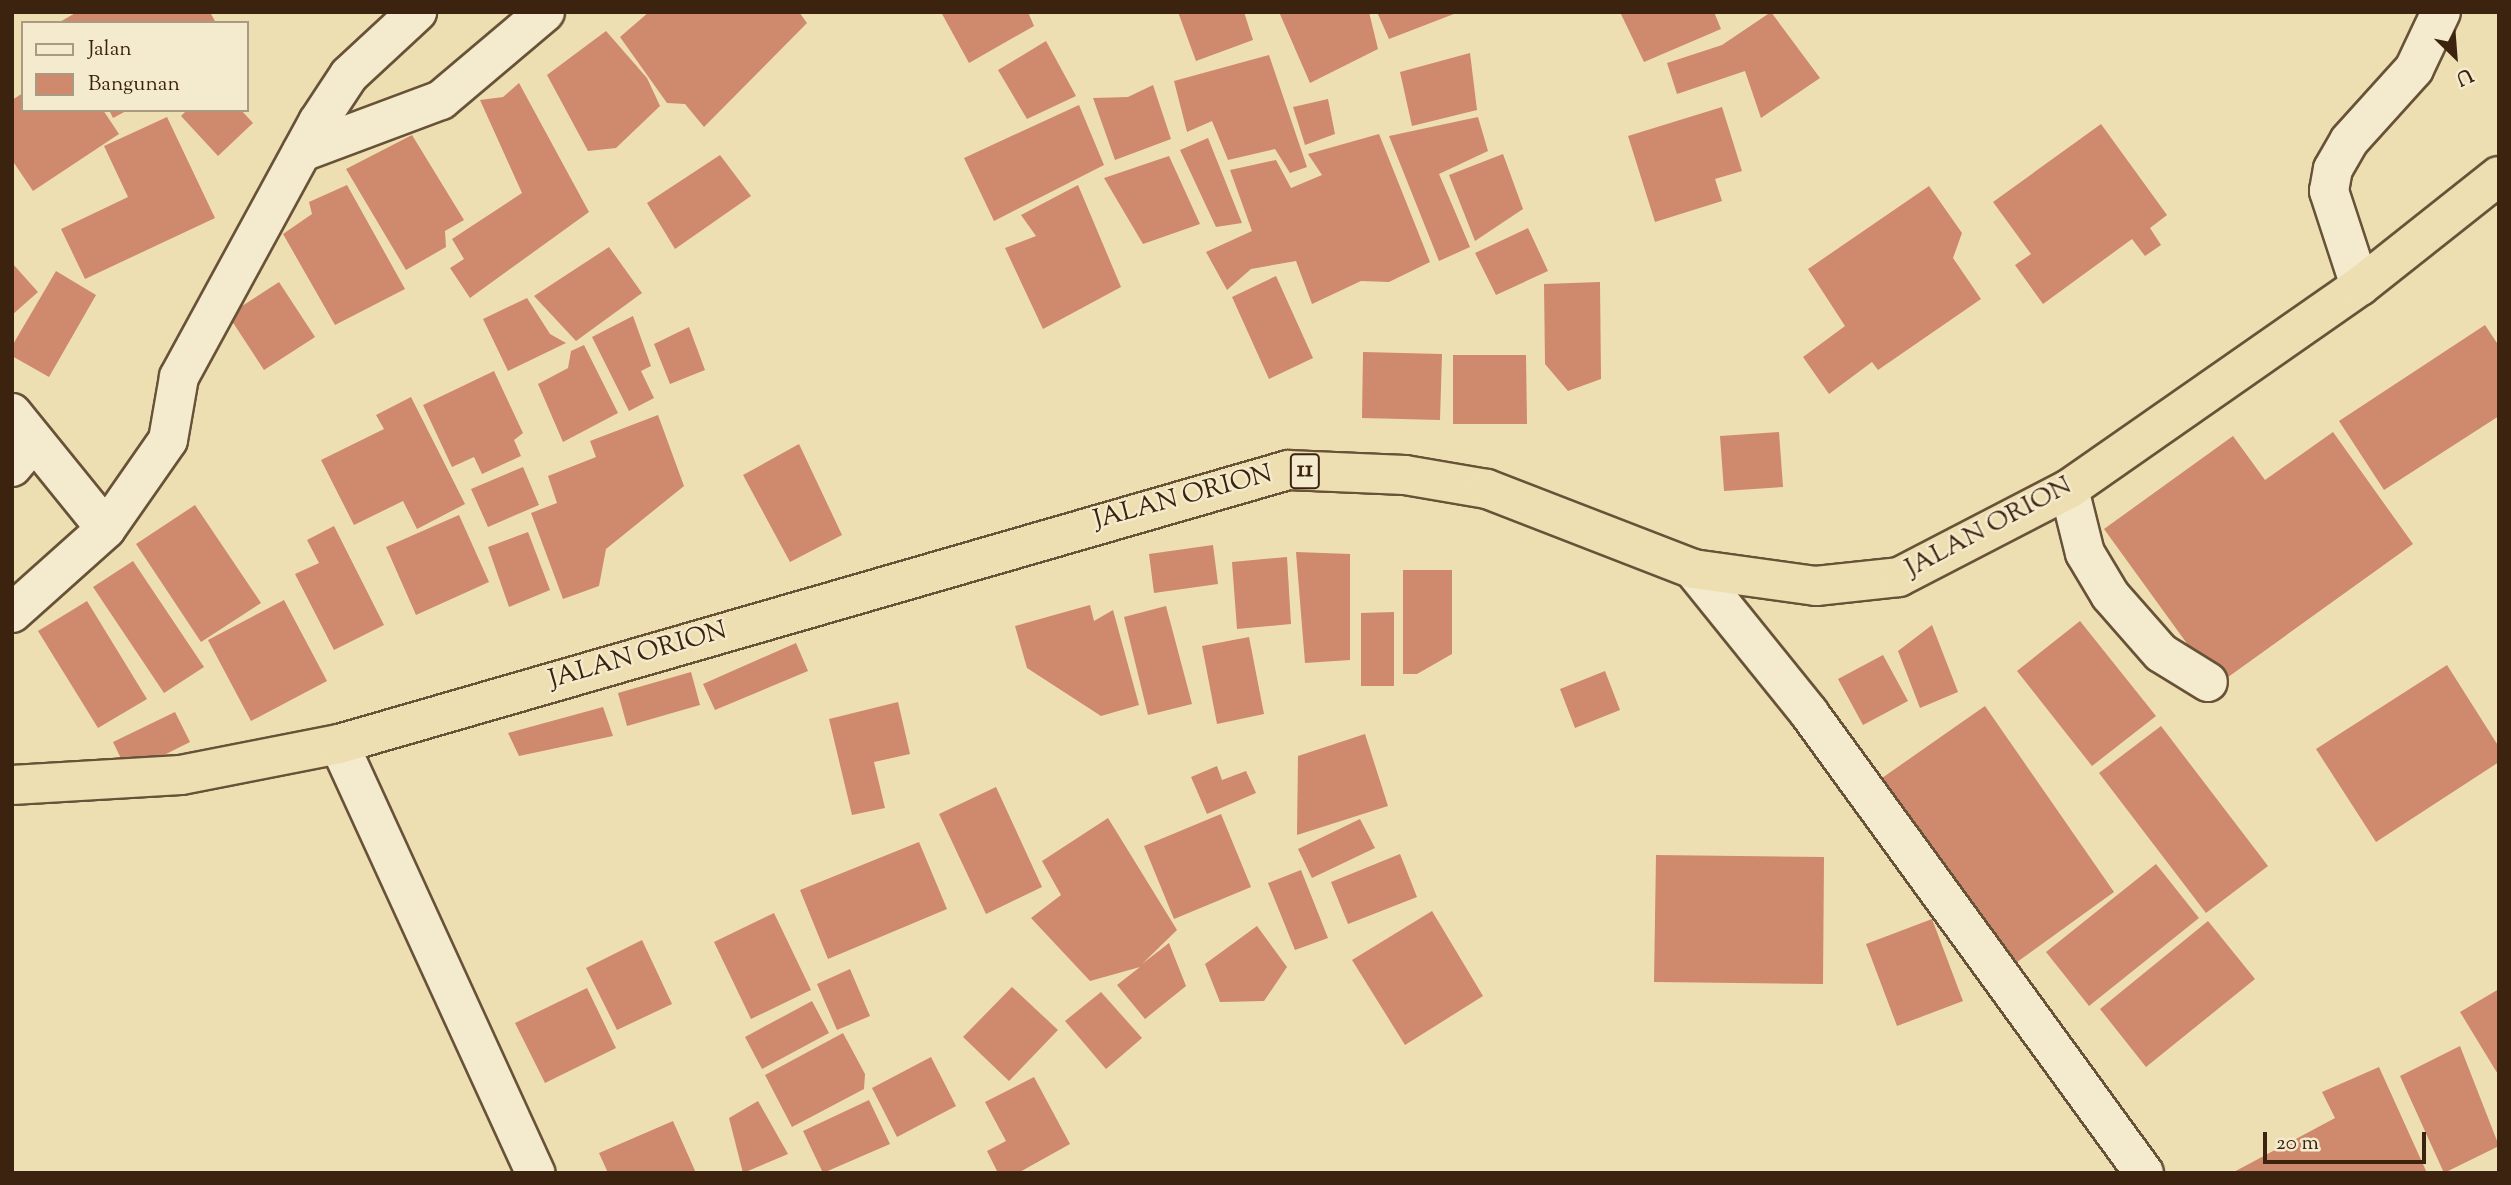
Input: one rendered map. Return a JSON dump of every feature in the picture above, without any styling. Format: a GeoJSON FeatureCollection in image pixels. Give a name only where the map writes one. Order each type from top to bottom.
{"type":"FeatureCollection","features":[{"type":"Feature","properties":{"kind":"highway","name":"JALAN ORION"},"geometry":{"type":"LineString","coordinates":[[12,785],[181,775],[339,744],[1288,470],[1405,475],[1487,489],[1693,569],[1816,586],[1899,577],[2069,489],[2360,286],[2499,176]]}},
{"type":"Feature","properties":{"kind":"street"},"geometry":{"type":"LineString","coordinates":[[12,614],[106,529],[168,440],[179,377],[302,152],[349,75],[417,12]]}},
{"type":"Feature","properties":{"kind":"street"},"geometry":{"type":"LineString","coordinates":[[302,152],[441,100],[545,12]]}},
{"type":"Feature","properties":{"kind":"street"},"geometry":{"type":"LineString","coordinates":[[2360,286],[2332,202],[2333,170],[2349,141],[2414,69],[2441,12]]}},
{"type":"Feature","properties":{"kind":"street"},"geometry":{"type":"LineString","coordinates":[[20,440],[106,529]]}},
{"type":"Feature","properties":{"kind":"street"},"geometry":{"type":"LineString","coordinates":[[2069,489],[2085,553],[2110,595],[2161,653],[2208,682]]}},
{"type":"Feature","properties":{"kind":"street"},"geometry":{"type":"LineString","coordinates":[[1693,569],[1809,713],[2144,1173]]}},
{"type":"Feature","properties":{"kind":"street"},"geometry":{"type":"LineString","coordinates":[[339,744],[535,1173]]}},
{"type":"Feature","properties":{"kind":"building"},"geometry":{"type":"Polygon","coordinates":[[[77,12],[210,12],[215,21],[61,21],[77,12]]]}},
{"type":"Feature","properties":{"kind":"building"},"geometry":{"type":"Polygon","coordinates":[[[649,12],[799,12],[807,23],[704,127],[685,104],[667,103],[620,37],[649,12]]]}},
{"type":"Feature","properties":{"kind":"building"},"geometry":{"type":"Polygon","coordinates":[[[941,12],[1028,12],[1034,26],[969,63],[941,12]]]}},
{"type":"Feature","properties":{"kind":"building"},"geometry":{"type":"Polygon","coordinates":[[[1178,12],[1244,12],[1253,40],[1196,61],[1178,12]]]}},
{"type":"Feature","properties":{"kind":"building"},"geometry":{"type":"Polygon","coordinates":[[[1279,12],[1369,12],[1378,49],[1310,83],[1279,12]]]}},
{"type":"Feature","properties":{"kind":"building"},"geometry":{"type":"Polygon","coordinates":[[[1377,12],[1459,12],[1389,39],[1377,12]]]}},
{"type":"Feature","properties":{"kind":"building"},"geometry":{"type":"Polygon","coordinates":[[[1620,12],[1714,12],[1721,29],[1644,62],[1620,12]]]}},
{"type":"Feature","properties":{"kind":"building"},"geometry":{"type":"Polygon","coordinates":[[[1771,12],[1820,78],[1761,118],[1745,71],[1677,94],[1667,63],[1722,45],[1771,12]]]}},
{"type":"Feature","properties":{"kind":"building"},"geometry":{"type":"Polygon","coordinates":[[[606,31],[647,78],[660,106],[616,148],[588,151],[547,75],[606,31]]]}},
{"type":"Feature","properties":{"kind":"building"},"geometry":{"type":"Polygon","coordinates":[[[1046,41],[1076,96],[1027,119],[998,70],[1046,41]]]}},
{"type":"Feature","properties":{"kind":"building"},"geometry":{"type":"Polygon","coordinates":[[[1470,53],[1477,110],[1412,126],[1400,72],[1470,53]]]}},
{"type":"Feature","properties":{"kind":"building"},"geometry":{"type":"Polygon","coordinates":[[[1269,55],[1307,167],[1290,173],[1275,149],[1228,160],[1212,121],[1187,132],[1174,81],[1269,55]]]}},
{"type":"Feature","properties":{"kind":"building"},"geometry":{"type":"Polygon","coordinates":[[[519,83],[589,212],[470,298],[450,268],[464,259],[452,239],[522,193],[480,100],[503,97],[519,83]]]}},
{"type":"Feature","properties":{"kind":"building"},"geometry":{"type":"Polygon","coordinates":[[[1153,85],[1171,139],[1115,160],[1093,98],[1128,97],[1153,85]]]}},
{"type":"Feature","properties":{"kind":"building"},"geometry":{"type":"Polygon","coordinates":[[[21,94],[21,112],[104,112],[119,134],[33,191],[12,160],[12,100],[21,94]]]}},
{"type":"Feature","properties":{"kind":"building"},"geometry":{"type":"Polygon","coordinates":[[[1328,99],[1335,134],[1305,145],[1293,107],[1328,99]]]}},
{"type":"Feature","properties":{"kind":"building"},"geometry":{"type":"Polygon","coordinates":[[[1079,105],[1104,165],[994,221],[964,158],[1079,105]]]}},
{"type":"Feature","properties":{"kind":"building"},"geometry":{"type":"Polygon","coordinates":[[[1722,107],[1742,171],[1715,179],[1722,201],[1655,222],[1628,136],[1722,107]]]}},
{"type":"Feature","properties":{"kind":"building"},"geometry":{"type":"Polygon","coordinates":[[[110,112],[124,112],[113,118],[110,112]]]}},
{"type":"Feature","properties":{"kind":"building"},"geometry":{"type":"Polygon","coordinates":[[[185,112],[243,112],[253,123],[218,156],[181,116],[185,112]]]}},
{"type":"Feature","properties":{"kind":"building"},"geometry":{"type":"Polygon","coordinates":[[[167,117],[215,218],[85,279],[61,229],[128,197],[104,146],[167,117]]]}},
{"type":"Feature","properties":{"kind":"building"},"geometry":{"type":"Polygon","coordinates":[[[1478,117],[1488,151],[1439,174],[1470,247],[1439,261],[1389,136],[1478,117]]]}},
{"type":"Feature","properties":{"kind":"building"},"geometry":{"type":"Polygon","coordinates":[[[2101,124],[2167,215],[2150,228],[2161,245],[2145,256],[2132,239],[2043,304],[2015,265],[2031,254],[1993,202],[2101,124]]]}},
{"type":"Feature","properties":{"kind":"building"},"geometry":{"type":"Polygon","coordinates":[[[1379,134],[1430,262],[1389,282],[1361,281],[1312,304],[1296,261],[1251,269],[1227,290],[1206,252],[1252,231],[1230,170],[1276,160],[1291,188],[1322,175],[1308,154],[1379,134]]]}},
{"type":"Feature","properties":{"kind":"building"},"geometry":{"type":"Polygon","coordinates":[[[412,135],[464,220],[445,231],[446,247],[406,270],[346,169],[412,135]]]}},
{"type":"Feature","properties":{"kind":"building"},"geometry":{"type":"Polygon","coordinates":[[[1208,138],[1242,223],[1216,227],[1180,150],[1208,138]]]}},
{"type":"Feature","properties":{"kind":"building"},"geometry":{"type":"Polygon","coordinates":[[[1503,154],[1523,209],[1475,241],[1449,175],[1503,154]]]}},
{"type":"Feature","properties":{"kind":"building"},"geometry":{"type":"Polygon","coordinates":[[[720,155],[751,196],[675,249],[647,203],[720,155]]]}},
{"type":"Feature","properties":{"kind":"building"},"geometry":{"type":"Polygon","coordinates":[[[1169,156],[1200,224],[1143,244],[1104,178],[1169,156]]]}},
{"type":"Feature","properties":{"kind":"building"},"geometry":{"type":"Polygon","coordinates":[[[347,185],[405,289],[335,325],[283,234],[312,214],[309,202],[347,185]]]}},
{"type":"Feature","properties":{"kind":"building"},"geometry":{"type":"Polygon","coordinates":[[[1078,185],[1121,287],[1043,329],[1005,248],[1036,236],[1021,215],[1078,185]]]}},
{"type":"Feature","properties":{"kind":"building"},"geometry":{"type":"Polygon","coordinates":[[[1929,186],[1962,233],[1953,258],[1981,299],[1878,370],[1872,362],[1829,394],[1803,357],[1845,326],[1808,269],[1929,186]]]}},
{"type":"Feature","properties":{"kind":"building"},"geometry":{"type":"Polygon","coordinates":[[[1528,228],[1548,271],[1496,295],[1475,253],[1528,228]]]}},
{"type":"Feature","properties":{"kind":"building"},"geometry":{"type":"Polygon","coordinates":[[[609,247],[642,293],[576,341],[534,296],[609,247]]]}},
{"type":"Feature","properties":{"kind":"building"},"geometry":{"type":"Polygon","coordinates":[[[12,263],[38,292],[12,315],[12,263]]]}},
{"type":"Feature","properties":{"kind":"building"},"geometry":{"type":"Polygon","coordinates":[[[56,271],[96,295],[49,377],[12,356],[12,346],[56,271]]]}},
{"type":"Feature","properties":{"kind":"building"},"geometry":{"type":"Polygon","coordinates":[[[1276,276],[1313,358],[1269,379],[1232,297],[1276,276]]]}},
{"type":"Feature","properties":{"kind":"building"},"geometry":{"type":"Polygon","coordinates":[[[279,282],[315,337],[264,370],[228,315],[279,282]]]}},
{"type":"Feature","properties":{"kind":"building"},"geometry":{"type":"Polygon","coordinates":[[[1600,282],[1601,379],[1568,391],[1545,364],[1544,284],[1600,282]]]}},
{"type":"Feature","properties":{"kind":"building"},"geometry":{"type":"Polygon","coordinates":[[[527,298],[550,334],[566,343],[508,371],[483,319],[527,298]]]}},
{"type":"Feature","properties":{"kind":"building"},"geometry":{"type":"Polygon","coordinates":[[[633,316],[651,366],[641,371],[654,398],[629,411],[592,337],[633,316]]]}},
{"type":"Feature","properties":{"kind":"building"},"geometry":{"type":"Polygon","coordinates":[[[2485,325],[2499,346],[2499,416],[2384,490],[2339,421],[2485,325]]]}},
{"type":"Feature","properties":{"kind":"building"},"geometry":{"type":"Polygon","coordinates":[[[689,327],[705,370],[670,384],[654,344],[689,327]]]}},
{"type":"Feature","properties":{"kind":"building"},"geometry":{"type":"Polygon","coordinates":[[[584,345],[618,413],[563,442],[538,384],[568,368],[571,351],[584,345]]]}},
{"type":"Feature","properties":{"kind":"building"},"geometry":{"type":"Polygon","coordinates":[[[1363,352],[1442,354],[1440,420],[1362,418],[1363,352]]]}},
{"type":"Feature","properties":{"kind":"building"},"geometry":{"type":"Polygon","coordinates":[[[1453,355],[1526,355],[1527,424],[1453,424],[1453,355]]]}},
{"type":"Feature","properties":{"kind":"building"},"geometry":{"type":"Polygon","coordinates":[[[494,371],[523,433],[514,440],[521,456],[482,474],[474,457],[452,467],[423,405],[494,371]]]}},
{"type":"Feature","properties":{"kind":"building"},"geometry":{"type":"Polygon","coordinates":[[[411,397],[465,504],[417,529],[403,501],[354,525],[321,460],[384,429],[376,415],[411,397]]]}},
{"type":"Feature","properties":{"kind":"building"},"geometry":{"type":"Polygon","coordinates":[[[658,415],[684,486],[606,549],[599,586],[563,599],[531,513],[557,503],[548,476],[596,457],[590,441],[658,415]]]}},
{"type":"Feature","properties":{"kind":"building"},"geometry":{"type":"Polygon","coordinates":[[[1779,432],[1783,487],[1724,491],[1720,436],[1779,432]]]}},
{"type":"Feature","properties":{"kind":"building"},"geometry":{"type":"Polygon","coordinates":[[[2333,432],[2413,544],[2217,685],[2104,529],[2233,436],[2265,480],[2333,432]]]}},
{"type":"Feature","properties":{"kind":"building"},"geometry":{"type":"Polygon","coordinates":[[[799,444],[842,535],[790,562],[743,475],[799,444]]]}},
{"type":"Feature","properties":{"kind":"building"},"geometry":{"type":"Polygon","coordinates":[[[523,467],[539,505],[488,527],[471,489],[523,467]]]}},
{"type":"Feature","properties":{"kind":"building"},"geometry":{"type":"Polygon","coordinates":[[[195,505],[261,603],[201,642],[136,544],[195,505]]]}},
{"type":"Feature","properties":{"kind":"building"},"geometry":{"type":"Polygon","coordinates":[[[459,515],[489,582],[416,615],[386,547],[459,515]]]}},
{"type":"Feature","properties":{"kind":"building"},"geometry":{"type":"Polygon","coordinates":[[[334,526],[384,625],[334,650],[295,574],[319,563],[307,540],[334,526]]]}},
{"type":"Feature","properties":{"kind":"building"},"geometry":{"type":"Polygon","coordinates":[[[528,532],[550,590],[509,607],[488,547],[528,532]]]}},
{"type":"Feature","properties":{"kind":"building"},"geometry":{"type":"Polygon","coordinates":[[[1213,545],[1218,584],[1154,593],[1149,554],[1213,545]]]}},
{"type":"Feature","properties":{"kind":"building"},"geometry":{"type":"Polygon","coordinates":[[[1296,552],[1350,554],[1350,660],[1305,663],[1296,552]]]}},
{"type":"Feature","properties":{"kind":"building"},"geometry":{"type":"Polygon","coordinates":[[[1287,557],[1291,624],[1237,629],[1232,562],[1287,557]]]}},
{"type":"Feature","properties":{"kind":"building"},"geometry":{"type":"Polygon","coordinates":[[[133,561],[204,667],[164,693],[93,587],[133,561]]]}},
{"type":"Feature","properties":{"kind":"building"},"geometry":{"type":"Polygon","coordinates":[[[1403,570],[1452,570],[1452,654],[1417,674],[1403,674],[1403,570]]]}},
{"type":"Feature","properties":{"kind":"building"},"geometry":{"type":"Polygon","coordinates":[[[284,600],[327,681],[251,721],[208,640],[284,600]]]}},
{"type":"Feature","properties":{"kind":"building"},"geometry":{"type":"Polygon","coordinates":[[[87,601],[147,699],[98,728],[38,631],[87,601]]]}},
{"type":"Feature","properties":{"kind":"building"},"geometry":{"type":"Polygon","coordinates":[[[1090,605],[1094,621],[1113,610],[1139,705],[1101,716],[1027,668],[1015,626],[1090,605]]]}},
{"type":"Feature","properties":{"kind":"building"},"geometry":{"type":"Polygon","coordinates":[[[1166,606],[1192,704],[1148,715],[1124,617],[1166,606]]]}},
{"type":"Feature","properties":{"kind":"building"},"geometry":{"type":"Polygon","coordinates":[[[1394,612],[1394,686],[1361,686],[1361,613],[1394,612]]]}},
{"type":"Feature","properties":{"kind":"building"},"geometry":{"type":"Polygon","coordinates":[[[2080,621],[2156,716],[2092,766],[2017,671],[2080,621]]]}},
{"type":"Feature","properties":{"kind":"building"},"geometry":{"type":"Polygon","coordinates":[[[1932,625],[1958,692],[1920,708],[1898,651],[1932,625]]]}},
{"type":"Feature","properties":{"kind":"building"},"geometry":{"type":"Polygon","coordinates":[[[1249,637],[1264,714],[1217,724],[1202,646],[1249,637]]]}},
{"type":"Feature","properties":{"kind":"building"},"geometry":{"type":"Polygon","coordinates":[[[796,643],[808,671],[715,710],[703,684],[796,643]]]}},
{"type":"Feature","properties":{"kind":"building"},"geometry":{"type":"Polygon","coordinates":[[[1883,655],[1908,701],[1863,725],[1838,679],[1883,655]]]}},
{"type":"Feature","properties":{"kind":"building"},"geometry":{"type":"Polygon","coordinates":[[[2447,665],[2499,747],[2499,762],[2376,842],[2316,749],[2447,665]]]}},
{"type":"Feature","properties":{"kind":"building"},"geometry":{"type":"Polygon","coordinates":[[[1605,671],[1620,710],[1575,728],[1560,689],[1605,671]]]}},
{"type":"Feature","properties":{"kind":"building"},"geometry":{"type":"Polygon","coordinates":[[[691,672],[700,705],[627,726],[618,693],[691,672]]]}},
{"type":"Feature","properties":{"kind":"building"},"geometry":{"type":"Polygon","coordinates":[[[898,702],[910,754],[874,762],[885,808],[852,815],[829,719],[898,702]]]}},
{"type":"Feature","properties":{"kind":"building"},"geometry":{"type":"Polygon","coordinates":[[[1985,706],[2114,892],[2013,965],[1882,778],[1985,706]]]}},
{"type":"Feature","properties":{"kind":"building"},"geometry":{"type":"Polygon","coordinates":[[[603,707],[613,736],[519,756],[508,733],[603,707]]]}},
{"type":"Feature","properties":{"kind":"building"},"geometry":{"type":"Polygon","coordinates":[[[175,712],[190,742],[128,773],[113,742],[175,712]]]}},
{"type":"Feature","properties":{"kind":"building"},"geometry":{"type":"Polygon","coordinates":[[[2161,726],[2268,866],[2206,913],[2099,773],[2161,726]]]}},
{"type":"Feature","properties":{"kind":"building"},"geometry":{"type":"Polygon","coordinates":[[[1365,734],[1388,806],[1297,835],[1298,756],[1365,734]]]}},
{"type":"Feature","properties":{"kind":"building"},"geometry":{"type":"Polygon","coordinates":[[[1217,766],[1222,780],[1246,771],[1256,793],[1207,814],[1191,777],[1217,766]]]}},
{"type":"Feature","properties":{"kind":"building"},"geometry":{"type":"Polygon","coordinates":[[[996,787],[1042,887],[986,914],[939,814],[996,787]]]}},
{"type":"Feature","properties":{"kind":"building"},"geometry":{"type":"Polygon","coordinates":[[[1221,814],[1251,887],[1174,919],[1144,846],[1221,814]]]}},
{"type":"Feature","properties":{"kind":"building"},"geometry":{"type":"Polygon","coordinates":[[[1108,818],[1177,930],[1142,964],[1169,943],[1186,986],[1145,1019],[1117,985],[1140,967],[1090,981],[1031,918],[1061,895],[1042,861],[1108,818]]]}},
{"type":"Feature","properties":{"kind":"building"},"geometry":{"type":"Polygon","coordinates":[[[1360,819],[1375,848],[1312,878],[1298,849],[1360,819]]]}},
{"type":"Feature","properties":{"kind":"building"},"geometry":{"type":"Polygon","coordinates":[[[919,842],[947,909],[828,959],[800,890],[919,842]]]}},
{"type":"Feature","properties":{"kind":"building"},"geometry":{"type":"Polygon","coordinates":[[[1400,854],[1417,897],[1348,924],[1331,882],[1400,854]]]}},
{"type":"Feature","properties":{"kind":"building"},"geometry":{"type":"Polygon","coordinates":[[[1656,855],[1824,857],[1823,984],[1654,982],[1656,855]]]}},
{"type":"Feature","properties":{"kind":"building"},"geometry":{"type":"Polygon","coordinates":[[[2156,864],[2199,918],[2089,1006],[2046,952],[2156,864]]]}},
{"type":"Feature","properties":{"kind":"building"},"geometry":{"type":"Polygon","coordinates":[[[1301,870],[1328,938],[1295,950],[1268,883],[1301,870]]]}},
{"type":"Feature","properties":{"kind":"building"},"geometry":{"type":"Polygon","coordinates":[[[1432,911],[1483,996],[1405,1045],[1352,960],[1432,911]]]}},
{"type":"Feature","properties":{"kind":"building"},"geometry":{"type":"Polygon","coordinates":[[[774,913],[811,990],[751,1019],[714,942],[774,913]]]}},
{"type":"Feature","properties":{"kind":"building"},"geometry":{"type":"Polygon","coordinates":[[[1932,919],[1963,1001],[1897,1026],[1866,944],[1932,919]]]}},
{"type":"Feature","properties":{"kind":"building"},"geometry":{"type":"Polygon","coordinates":[[[2208,921],[2255,979],[2146,1067],[2100,1009],[2208,921]]]}},
{"type":"Feature","properties":{"kind":"building"},"geometry":{"type":"Polygon","coordinates":[[[1257,926],[1287,967],[1264,1001],[1220,1002],[1205,964],[1257,926]]]}},
{"type":"Feature","properties":{"kind":"building"},"geometry":{"type":"Polygon","coordinates":[[[642,940],[672,1004],[617,1030],[586,968],[642,940]]]}},
{"type":"Feature","properties":{"kind":"building"},"geometry":{"type":"Polygon","coordinates":[[[850,969],[870,1016],[837,1030],[817,984],[850,969]]]}},
{"type":"Feature","properties":{"kind":"building"},"geometry":{"type":"Polygon","coordinates":[[[1012,987],[1058,1030],[1009,1081],[963,1037],[1012,987]]]}},
{"type":"Feature","properties":{"kind":"building"},"geometry":{"type":"Polygon","coordinates":[[[587,988],[616,1048],[545,1083],[515,1023],[587,988]]]}},
{"type":"Feature","properties":{"kind":"building"},"geometry":{"type":"Polygon","coordinates":[[[2499,989],[2499,1076],[2460,1012],[2499,989]]]}},
{"type":"Feature","properties":{"kind":"building"},"geometry":{"type":"Polygon","coordinates":[[[1101,992],[1142,1038],[1106,1069],[1065,1021],[1101,992]]]}},
{"type":"Feature","properties":{"kind":"building"},"geometry":{"type":"Polygon","coordinates":[[[812,1001],[829,1033],[762,1069],[745,1037],[812,1001]]]}},
{"type":"Feature","properties":{"kind":"building"},"geometry":{"type":"Polygon","coordinates":[[[843,1033],[865,1074],[864,1089],[792,1127],[765,1075],[843,1033]]]}},
{"type":"Feature","properties":{"kind":"building"},"geometry":{"type":"Polygon","coordinates":[[[2460,1046],[2499,1146],[2444,1173],[2400,1076],[2460,1046]]]}},
{"type":"Feature","properties":{"kind":"building"},"geometry":{"type":"Polygon","coordinates":[[[931,1057],[956,1106],[897,1137],[872,1088],[931,1057]]]}},
{"type":"Feature","properties":{"kind":"building"},"geometry":{"type":"Polygon","coordinates":[[[2379,1067],[2427,1173],[2232,1173],[2335,1118],[2322,1092],[2379,1067]]]}},
{"type":"Feature","properties":{"kind":"building"},"geometry":{"type":"Polygon","coordinates":[[[1034,1077],[1070,1144],[1018,1173],[998,1173],[987,1151],[1006,1141],[985,1102],[1034,1077]]]}},
{"type":"Feature","properties":{"kind":"building"},"geometry":{"type":"Polygon","coordinates":[[[869,1100],[890,1144],[823,1173],[803,1131],[869,1100]]]}},
{"type":"Feature","properties":{"kind":"building"},"geometry":{"type":"Polygon","coordinates":[[[758,1101],[788,1154],[743,1173],[729,1118],[758,1101]]]}},
{"type":"Feature","properties":{"kind":"building"},"geometry":{"type":"Polygon","coordinates":[[[673,1121],[696,1173],[608,1173],[599,1153],[673,1121]]]}}]}
